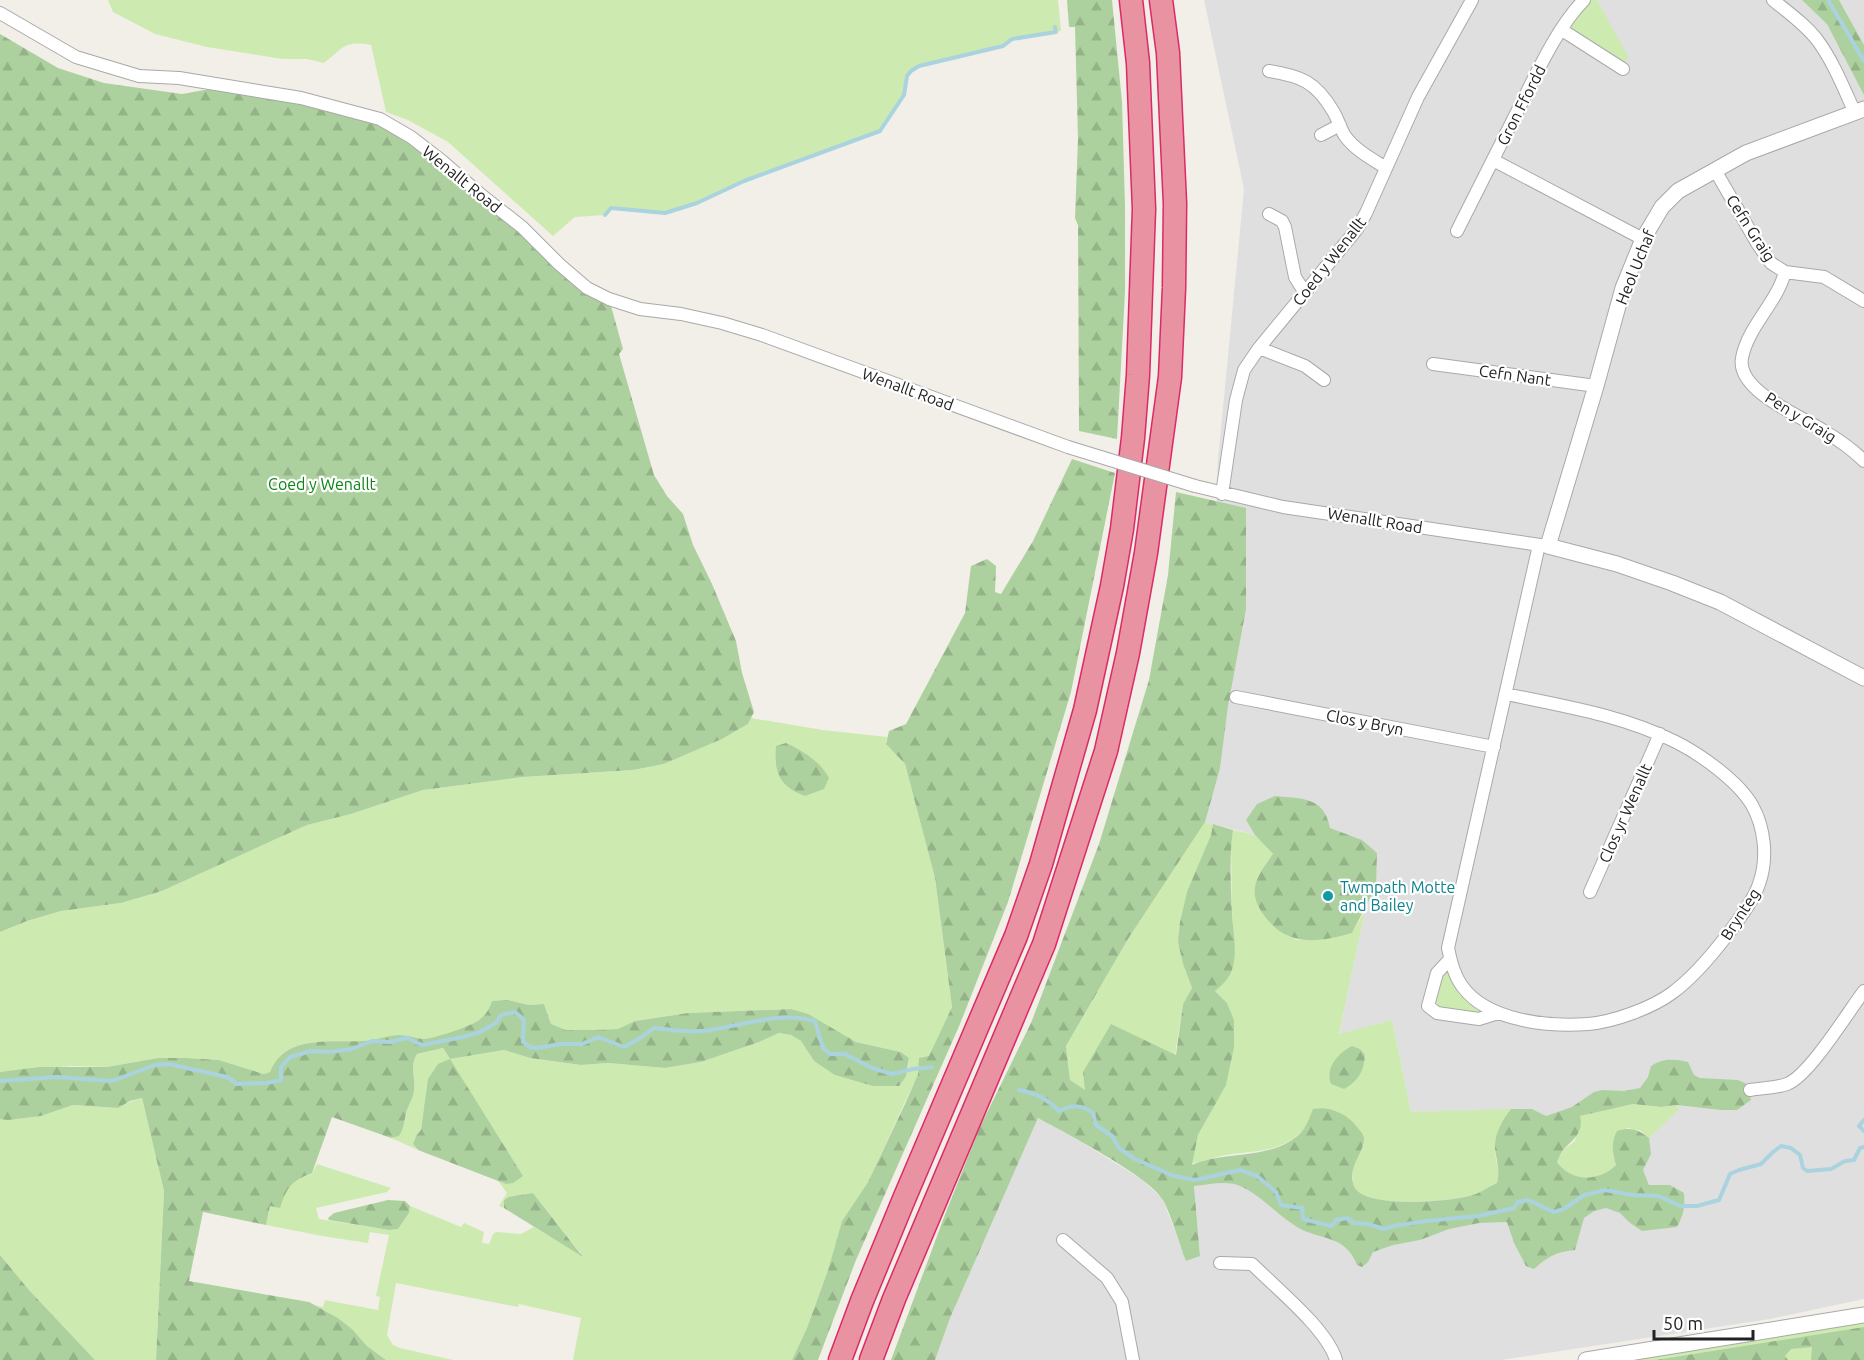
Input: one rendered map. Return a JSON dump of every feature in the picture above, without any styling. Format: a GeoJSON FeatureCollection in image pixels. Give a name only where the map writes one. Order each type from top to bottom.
{"type":"FeatureCollection","features":[{"type":"Feature","properties":{"kind":"highway"},"geometry":{"type":"LineString","coordinates":[[840,1360],[862,1300],[1016,936],[1038,874],[1085,710],[1110,598],[1122,529],[1133,438],[1142,267],[1143,175],[1138,63],[1131,0]]}},
{"type":"Feature","properties":{"kind":"highway"},"geometry":{"type":"LineString","coordinates":[[871,1360],[894,1299],[1044,944],[1106,751],[1128,653],[1148,542],[1170,377],[1175,204],[1168,53],[1161,0]]}},
{"type":"Feature","properties":{"kind":"street","name":"Coed y Wenallt"},"geometry":{"type":"LineString","coordinates":[[1222,494],[1240,382],[1245,370],[1259,348],[1357,229],[1418,97],[1472,0]]}},
{"type":"Feature","properties":{"kind":"street","name":"Gron Ffordd"},"geometry":{"type":"LineString","coordinates":[[1584,0],[1573,12],[1536,74],[1493,160],[1643,239]]}},
{"type":"Feature","properties":{"kind":"street"},"geometry":{"type":"LineString","coordinates":[[1773,0],[1797,19],[1818,41],[1859,111]]}},
{"type":"Feature","properties":{"kind":"street","name":"Wenallt Road"},"geometry":{"type":"LineString","coordinates":[[0,13],[76,57],[139,76],[179,78],[301,98],[380,119],[411,137],[442,161],[522,227],[587,288],[609,299],[640,309],[681,314],[762,335],[1068,447],[1222,494],[1283,507],[1543,545],[1617,564],[1720,602],[1864,678]]}},
{"type":"Feature","properties":{"kind":"street"},"geometry":{"type":"LineString","coordinates":[[1562,30],[1623,69]]}},
{"type":"Feature","properties":{"kind":"street"},"geometry":{"type":"LineString","coordinates":[[1269,71],[1293,75],[1319,90],[1346,137],[1357,148],[1386,168]]}},
{"type":"Feature","properties":{"kind":"street","name":"Heol Uchaf"},"geometry":{"type":"LineString","coordinates":[[1543,545],[1596,386],[1623,288],[1643,239],[1662,207],[1678,190],[1746,153],[1859,111]]}},
{"type":"Feature","properties":{"kind":"street"},"geometry":{"type":"LineString","coordinates":[[1321,135],[1340,125]]}},
{"type":"Feature","properties":{"kind":"street"},"geometry":{"type":"LineString","coordinates":[[1457,231],[1493,160]]}},
{"type":"Feature","properties":{"kind":"street","name":"Cefn Graig"},"geometry":{"type":"LineString","coordinates":[[1714,170],[1757,243],[1772,263],[1785,272],[1824,278],[1864,301]]}},
{"type":"Feature","properties":{"kind":"street"},"geometry":{"type":"LineString","coordinates":[[1269,214],[1282,221],[1285,227],[1295,277],[1305,293]]}},
{"type":"Feature","properties":{"kind":"street","name":"Pen y Graig"},"geometry":{"type":"LineString","coordinates":[[1785,272],[1782,283],[1749,339],[1742,360],[1745,376],[1767,397],[1849,447],[1864,461]]}},
{"type":"Feature","properties":{"kind":"street"},"geometry":{"type":"LineString","coordinates":[[1259,348],[1305,366],[1324,380]]}},
{"type":"Feature","properties":{"kind":"street","name":"Cefn Nant"},"geometry":{"type":"LineString","coordinates":[[1433,364],[1596,386]]}},
{"type":"Feature","properties":{"kind":"street","name":"Brynteg"},"geometry":{"type":"LineString","coordinates":[[1506,694],[1620,719],[1678,743],[1707,761],[1734,784],[1751,804],[1761,827],[1765,852],[1759,885],[1740,918],[1719,947],[1696,972],[1671,994],[1633,1013],[1589,1024],[1561,1024],[1514,1019],[1484,1006],[1462,987],[1450,959],[1448,948],[1506,694],[1543,545]]}},
{"type":"Feature","properties":{"kind":"street","name":"Clos y Bryn"},"geometry":{"type":"LineString","coordinates":[[1236,697],[1494,747]]}},
{"type":"Feature","properties":{"kind":"street","name":"Clos yr Wenallt"},"geometry":{"type":"LineString","coordinates":[[1590,892],[1660,734]]}},
{"type":"Feature","properties":{"kind":"street","name":"Brynteg"},"geometry":{"type":"LineString","coordinates":[[1450,959],[1437,973],[1428,1006],[1437,1014],[1479,1019],[1498,1013]]}},
{"type":"Feature","properties":{"kind":"street"},"geometry":{"type":"LineString","coordinates":[[1750,1090],[1788,1084],[1804,1071],[1824,1048],[1864,991]]}},
{"type":"Feature","properties":{"kind":"street"},"geometry":{"type":"LineString","coordinates":[[1063,1240],[1107,1278],[1122,1302],[1133,1360]]}},
{"type":"Feature","properties":{"kind":"street"},"geometry":{"type":"LineString","coordinates":[[1220,1263],[1252,1264],[1313,1323],[1332,1348],[1336,1360]]}},
{"type":"Feature","properties":{"kind":"street"},"geometry":{"type":"LineString","coordinates":[[1586,1360],[1864,1315]]}},
{"type":"Feature","properties":{"kind":"shaded area"},"geometry":{"type":"Polygon","coordinates":[[[1204,0],[1864,0],[1864,1299],[1770,1319],[1501,1360],[931,1360],[1038,1118],[1141,1179],[1162,1198],[1187,1261],[1200,1255],[1194,1186],[1238,1176],[1652,1193],[1635,1151],[1679,1110],[1673,1094],[1599,1113],[1535,1123],[1532,1109],[1411,1112],[1392,1020],[1339,1035],[1377,853],[1255,835],[1205,822],[1218,460],[1244,189],[1204,0]]]}},
{"type":"Feature","properties":{"kind":"green space"},"geometry":{"type":"Polygon","coordinates":[[[108,0],[1058,0],[1061,31],[1012,39],[1003,46],[919,66],[907,76],[904,95],[880,131],[744,181],[697,203],[665,213],[612,208],[605,215],[575,217],[553,236],[448,142],[408,120],[386,112],[371,45],[345,46],[324,63],[207,47],[155,34],[113,12],[108,0]]]}},
{"type":"Feature","properties":{"kind":"green space"},"geometry":{"type":"Polygon","coordinates":[[[1067,0],[1112,0],[1122,102],[1125,205],[1125,292],[1117,439],[1079,431],[1078,225],[1075,218],[1078,139],[1075,27],[1069,27],[1067,0]]]}},
{"type":"Feature","properties":{"kind":"green space"},"geometry":{"type":"Polygon","coordinates":[[[1584,0],[1597,0],[1628,56],[1623,69],[1562,30],[1584,0]]]}},
{"type":"Feature","properties":{"kind":"green space"},"geometry":{"type":"Polygon","coordinates":[[[1802,0],[1839,0],[1864,45],[1864,95],[1827,24],[1802,0]]]}},
{"type":"Feature","properties":{"kind":"green space","name":"Coed y Wenallt"},"geometry":{"type":"Polygon","coordinates":[[[0,34],[58,68],[104,83],[182,94],[227,86],[380,119],[609,299],[623,349],[619,354],[654,475],[667,496],[683,514],[693,545],[736,641],[742,673],[754,712],[748,724],[722,739],[664,764],[633,770],[523,777],[423,790],[351,814],[307,825],[162,891],[121,903],[61,911],[0,932],[0,34]]]}},
{"type":"Feature","properties":{"kind":"green space"},"geometry":{"type":"Polygon","coordinates":[[[1072,459],[1115,473],[1071,692],[1008,902],[960,1024],[856,1260],[818,1360],[792,1360],[807,1328],[828,1270],[842,1221],[868,1182],[905,1104],[918,1074],[919,1058],[929,1056],[952,1007],[935,878],[905,764],[886,744],[889,731],[906,724],[965,613],[971,566],[987,559],[996,566],[995,592],[1001,594],[1033,541],[1072,459]]]}},
{"type":"Feature","properties":{"kind":"green space"},"geometry":{"type":"Polygon","coordinates":[[[1176,492],[1246,508],[1246,609],[1228,706],[1220,768],[1205,822],[1128,939],[1066,1046],[1070,1080],[1085,1090],[1083,1072],[1111,1024],[1176,1055],[1183,1004],[1192,988],[1178,942],[1180,922],[1187,892],[1211,835],[1213,824],[1233,830],[1231,872],[1235,956],[1229,977],[1215,991],[1227,1003],[1234,1020],[1234,1047],[1226,1085],[1198,1135],[1192,1165],[1218,1158],[1259,1152],[1285,1144],[1302,1132],[1313,1109],[1333,1110],[1353,1122],[1363,1134],[1363,1146],[1354,1166],[1352,1180],[1355,1188],[1363,1195],[1376,1199],[1412,1202],[1450,1199],[1476,1194],[1497,1183],[1496,1138],[1511,1109],[1532,1109],[1546,1116],[1572,1107],[1594,1092],[1640,1088],[1648,1077],[1651,1066],[1669,1060],[1688,1062],[1694,1075],[1700,1078],[1738,1080],[1747,1084],[1751,1100],[1737,1110],[1633,1104],[1580,1116],[1579,1131],[1563,1150],[1557,1162],[1563,1169],[1577,1176],[1602,1175],[1616,1165],[1613,1148],[1617,1131],[1630,1129],[1637,1131],[1649,1138],[1651,1154],[1643,1170],[1649,1185],[1670,1185],[1684,1193],[1683,1214],[1677,1227],[1642,1231],[1620,1213],[1606,1208],[1594,1211],[1584,1218],[1575,1250],[1553,1255],[1534,1269],[1526,1266],[1514,1243],[1507,1222],[1479,1223],[1449,1229],[1420,1240],[1393,1245],[1373,1252],[1368,1262],[1362,1267],[1357,1265],[1352,1255],[1339,1243],[1297,1227],[1248,1190],[1235,1184],[1223,1183],[1194,1186],[1200,1256],[1186,1261],[1163,1200],[1155,1190],[1124,1167],[1038,1118],[950,1318],[935,1360],[891,1360],[980,1127],[1031,1023],[1099,844],[1149,680],[1168,575],[1176,492]]]}},
{"type":"Feature","properties":{"kind":"green space"},"geometry":{"type":"Polygon","coordinates":[[[751,718],[823,730],[887,737],[886,744],[905,764],[935,878],[952,1007],[929,1057],[918,1069],[918,1074],[868,1182],[842,1221],[828,1270],[807,1328],[792,1360],[573,1360],[581,1318],[519,1304],[518,1307],[396,1283],[387,1335],[393,1345],[453,1360],[386,1360],[367,1346],[352,1329],[338,1318],[315,1305],[323,1307],[325,1300],[378,1310],[380,1297],[376,1296],[389,1235],[370,1232],[368,1243],[266,1225],[270,1206],[283,1196],[291,1183],[312,1173],[317,1164],[391,1188],[387,1192],[316,1208],[319,1219],[389,1230],[398,1229],[409,1213],[410,1206],[461,1227],[464,1223],[484,1232],[482,1243],[489,1244],[496,1232],[521,1234],[534,1227],[582,1255],[533,1193],[504,1200],[504,1208],[499,1206],[507,1193],[498,1181],[506,1184],[426,1096],[421,1130],[413,1144],[418,1150],[391,1138],[401,1133],[413,1097],[413,1063],[417,1054],[443,1048],[450,1059],[504,1050],[530,1058],[581,1065],[608,1063],[665,1068],[701,1062],[779,1033],[791,1035],[801,1041],[814,1061],[908,1070],[909,1058],[901,1052],[856,1042],[791,1009],[688,1013],[635,1021],[619,1029],[566,1030],[551,1024],[544,1004],[529,1005],[508,1000],[492,1001],[487,1012],[479,1020],[452,1032],[423,1039],[400,1035],[363,1041],[310,1043],[286,1051],[270,1072],[264,1074],[219,1060],[187,1058],[158,1058],[107,1067],[72,1066],[0,1072],[0,932],[61,911],[121,903],[162,891],[307,825],[351,814],[423,790],[523,777],[633,770],[664,764],[722,739],[748,724],[751,718]]]}},
{"type":"Feature","properties":{"kind":"green space"},"geometry":{"type":"Polygon","coordinates":[[[786,743],[805,753],[821,766],[829,778],[824,789],[805,796],[784,783],[777,771],[776,746],[786,743]]]}},
{"type":"Feature","properties":{"kind":"green space"},"geometry":{"type":"Polygon","coordinates":[[[1275,796],[1310,801],[1323,810],[1330,828],[1362,840],[1377,853],[1376,887],[1352,933],[1327,939],[1303,940],[1292,937],[1272,925],[1259,908],[1255,894],[1256,883],[1273,854],[1255,835],[1246,820],[1257,804],[1275,796]]]}},
{"type":"Feature","properties":{"kind":"green space"},"geometry":{"type":"Polygon","coordinates":[[[1205,822],[1213,824],[1211,835],[1178,942],[1192,988],[1183,1004],[1175,1056],[1086,1091],[1070,1080],[1066,1046],[1128,939],[1205,822]]]}},
{"type":"Feature","properties":{"kind":"green space"},"geometry":{"type":"Polygon","coordinates":[[[1233,830],[1255,835],[1273,854],[1261,872],[1270,923],[1297,940],[1352,933],[1365,911],[1339,1034],[1392,1020],[1411,1112],[1511,1109],[1496,1139],[1497,1183],[1476,1194],[1450,1199],[1412,1202],[1376,1199],[1363,1195],[1355,1188],[1353,1182],[1354,1165],[1364,1144],[1305,1128],[1296,1137],[1276,1147],[1193,1163],[1188,1182],[1198,1135],[1211,1112],[1227,1003],[1215,991],[1235,952],[1232,913],[1231,844],[1233,830]]]}},
{"type":"Feature","properties":{"kind":"green space"},"geometry":{"type":"Polygon","coordinates":[[[1450,959],[1454,972],[1498,1013],[1479,1019],[1428,1006],[1450,959]]]}},
{"type":"Feature","properties":{"kind":"green space"},"geometry":{"type":"Polygon","coordinates":[[[508,1000],[529,1005],[544,1004],[551,1024],[566,1030],[618,1029],[635,1021],[688,1013],[791,1009],[808,1014],[856,1042],[901,1052],[909,1058],[906,1076],[899,1086],[873,1086],[835,1075],[814,1061],[801,1041],[791,1035],[779,1033],[701,1062],[665,1068],[608,1063],[581,1065],[530,1058],[504,1050],[450,1059],[443,1048],[417,1054],[413,1068],[413,1094],[399,1136],[391,1138],[332,1117],[312,1173],[291,1186],[280,1208],[270,1206],[266,1225],[203,1212],[189,1281],[309,1302],[338,1318],[352,1329],[367,1346],[386,1360],[156,1360],[164,1191],[142,1098],[130,1101],[118,1108],[73,1105],[41,1116],[0,1119],[0,1072],[40,1067],[107,1067],[158,1058],[187,1058],[219,1060],[264,1074],[270,1072],[286,1051],[310,1043],[363,1041],[400,1035],[423,1039],[452,1032],[479,1020],[487,1012],[492,1001],[508,1000]]]}},
{"type":"Feature","properties":{"kind":"green space"},"geometry":{"type":"Polygon","coordinates":[[[1352,1046],[1360,1049],[1365,1055],[1364,1061],[1362,1071],[1353,1083],[1344,1089],[1331,1084],[1330,1072],[1338,1057],[1352,1046]]]}},
{"type":"Feature","properties":{"kind":"green space"},"geometry":{"type":"Polygon","coordinates":[[[450,1059],[523,1176],[513,1183],[506,1184],[418,1150],[413,1144],[421,1130],[428,1079],[438,1064],[450,1059]]]}},
{"type":"Feature","properties":{"kind":"green space"},"geometry":{"type":"Polygon","coordinates":[[[142,1098],[164,1191],[156,1360],[95,1360],[29,1290],[0,1255],[0,1119],[41,1116],[73,1105],[118,1108],[142,1098]]]}},
{"type":"Feature","properties":{"kind":"green space"},"geometry":{"type":"Polygon","coordinates":[[[1633,1104],[1661,1107],[1677,1105],[1679,1110],[1649,1138],[1641,1131],[1627,1128],[1613,1155],[1616,1165],[1602,1175],[1577,1176],[1563,1169],[1557,1162],[1563,1150],[1575,1141],[1580,1116],[1633,1104]]]}},
{"type":"Feature","properties":{"kind":"green space"},"geometry":{"type":"Polygon","coordinates":[[[533,1193],[583,1257],[504,1208],[504,1200],[509,1197],[533,1193]]]}},
{"type":"Feature","properties":{"kind":"green space"},"geometry":{"type":"Polygon","coordinates":[[[388,1200],[405,1201],[410,1206],[409,1213],[398,1229],[389,1230],[328,1218],[334,1213],[388,1200]]]}},
{"type":"Feature","properties":{"kind":"green space"},"geometry":{"type":"Polygon","coordinates":[[[0,1255],[29,1290],[95,1360],[0,1360],[0,1255]]]}},
{"type":"Feature","properties":{"kind":"green space"},"geometry":{"type":"Polygon","coordinates":[[[1864,1315],[1864,1360],[1586,1360],[1864,1315]]]}},
{"type":"Feature","properties":{"kind":"green space"},"geometry":{"type":"Polygon","coordinates":[[[1864,1327],[1864,1360],[1811,1360],[1812,1347],[1791,1349],[1785,1356],[1788,1360],[1656,1360],[1864,1327]]]}},
{"type":"Feature","properties":{"kind":"waterway"},"geometry":{"type":"LineString","coordinates":[[1828,0],[1864,61]]}},
{"type":"Feature","properties":{"kind":"waterway"},"geometry":{"type":"LineString","coordinates":[[605,215],[611,208],[665,213],[697,203],[744,181],[880,131],[904,95],[907,76],[919,66],[1003,46],[1012,39],[1056,32],[1055,27]]}},
{"type":"Feature","properties":{"kind":"waterway"},"geometry":{"type":"LineString","coordinates":[[0,1081],[57,1077],[112,1081],[155,1065],[169,1064],[227,1077],[237,1084],[267,1083],[281,1080],[281,1067],[290,1057],[311,1051],[328,1052],[352,1049],[372,1041],[390,1042],[407,1038],[422,1045],[463,1037],[478,1033],[496,1023],[501,1015],[515,1012],[524,1020],[523,1042],[530,1047],[537,1048],[561,1044],[582,1044],[598,1037],[624,1047],[654,1028],[703,1031],[789,1017],[815,1021],[823,1048],[830,1054],[845,1054],[872,1068],[892,1074],[932,1067]]}},
{"type":"Feature","properties":{"kind":"waterway"},"geometry":{"type":"LineString","coordinates":[[1019,1090],[1041,1097],[1059,1111],[1076,1106],[1088,1110],[1093,1113],[1096,1125],[1112,1136],[1119,1148],[1135,1159],[1174,1176],[1195,1180],[1240,1170],[1257,1176],[1276,1192],[1281,1205],[1302,1208],[1303,1219],[1332,1226],[1336,1220],[1347,1218],[1354,1223],[1384,1229],[1426,1221],[1478,1216],[1514,1208],[1518,1202],[1528,1200],[1554,1212],[1564,1209],[1584,1195],[1605,1190],[1633,1195],[1659,1196],[1680,1206],[1697,1206],[1719,1200],[1730,1174],[1761,1164],[1781,1146],[1791,1148],[1800,1155],[1803,1168],[1807,1171],[1831,1169],[1845,1161],[1854,1160],[1860,1148],[1864,1147]]}},
{"type":"Feature","properties":{"kind":"waterway"},"geometry":{"type":"LineString","coordinates":[[1864,1120],[1859,1126],[1864,1131]]}},
{"type":"Feature","properties":{"kind":"place","name":"Twmpath Motte and Bailey"},"geometry":{"type":"Point","coordinates":[1328,896]}}]}
